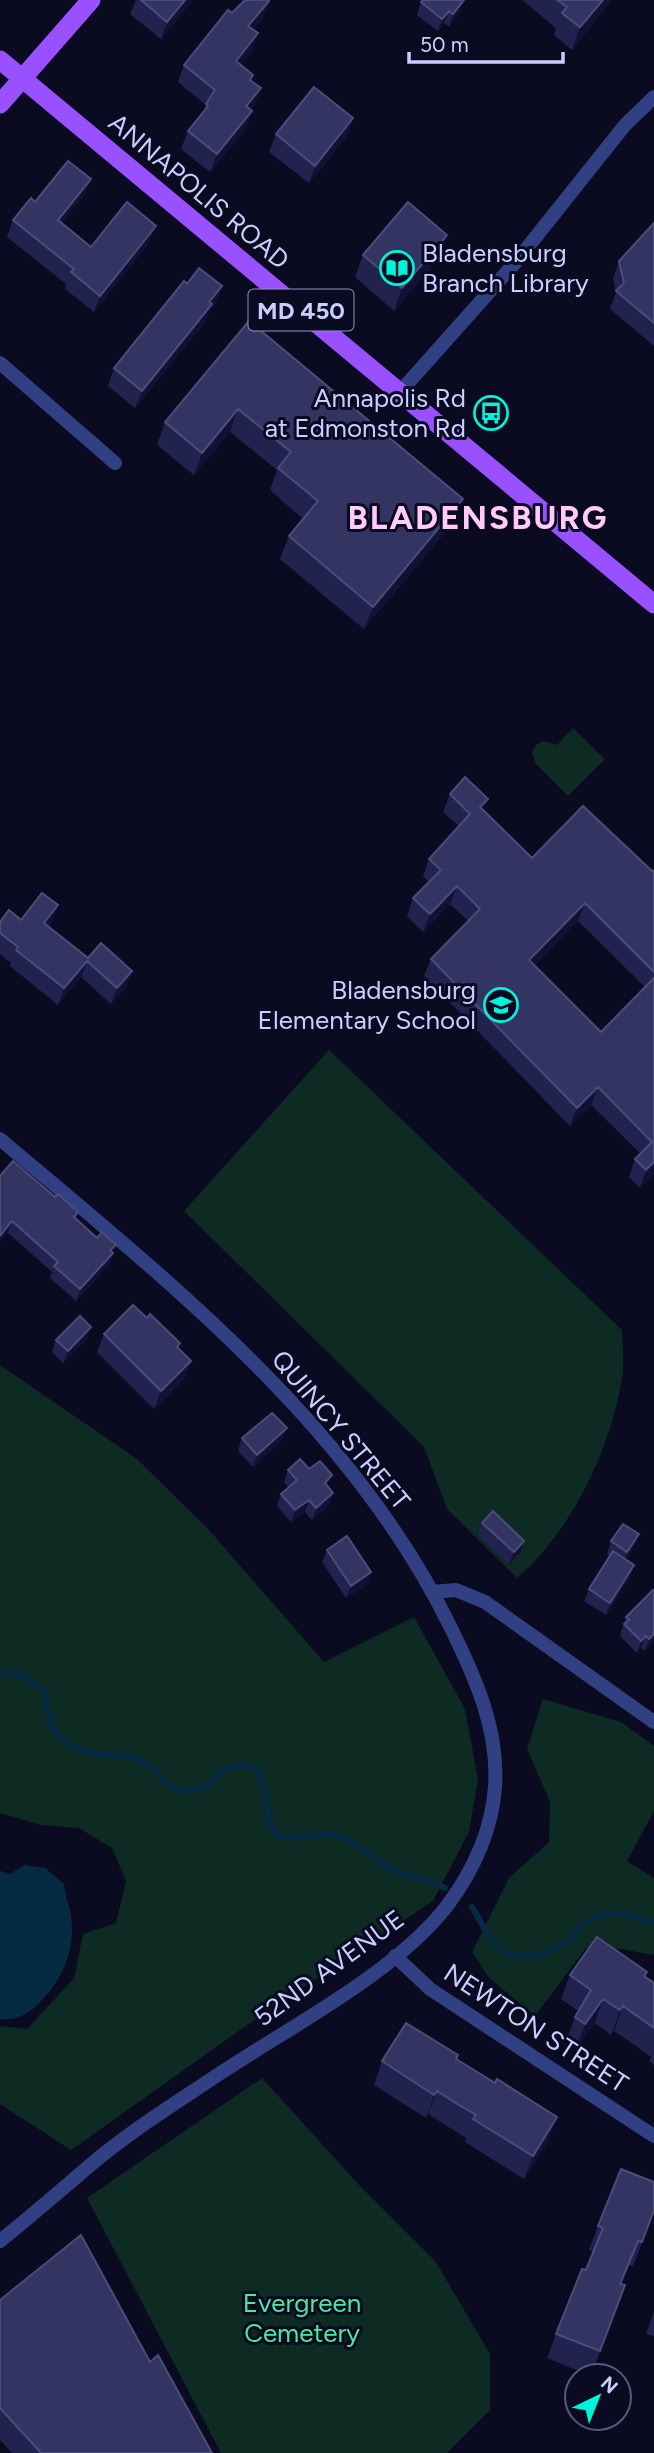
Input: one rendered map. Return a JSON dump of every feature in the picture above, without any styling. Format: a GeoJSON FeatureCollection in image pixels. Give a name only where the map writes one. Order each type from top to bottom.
{"type":"FeatureCollection","features":[{"type":"Feature","properties":{"kind":"main road"},"geometry":{"type":"LineString","coordinates":[[0,104],[91,0]]}},
{"type":"Feature","properties":{"kind":"main road","name":"ANNAPOLIS ROAD"},"geometry":{"type":"LineString","coordinates":[[0,60],[654,604]]}},
{"type":"Feature","properties":{"kind":"street"},"geometry":{"type":"LineString","coordinates":[[400,392],[515,262],[625,125],[654,97]]}},
{"type":"Feature","properties":{"kind":"street"},"geometry":{"type":"LineString","coordinates":[[0,363],[115,463]]}},
{"type":"Feature","properties":{"kind":"street","name":"QUINCY STREET"},"geometry":{"type":"LineString","coordinates":[[0,1139],[157,1273],[266,1374],[360,1486],[432,1592]]}},
{"type":"Feature","properties":{"kind":"street"},"geometry":{"type":"LineString","coordinates":[[432,1592],[456,1590],[485,1602],[654,1722]]}},
{"type":"Feature","properties":{"kind":"street","name":"52ND AVENUE"},"geometry":{"type":"LineString","coordinates":[[0,2241],[53,2200],[89,2166],[139,2129],[395,1956],[435,1919],[457,1891],[484,1840],[494,1803],[495,1762],[488,1718],[471,1669],[432,1592]]}},
{"type":"Feature","properties":{"kind":"street","name":"NEWTON STREET"},"geometry":{"type":"LineString","coordinates":[[395,1956],[429,1989],[654,2136]]}},
{"type":"Feature","properties":{"kind":"green space"},"geometry":{"type":"Polygon","coordinates":[[[573,728],[605,759],[568,796],[536,764],[532,753],[536,745],[543,741],[557,745],[573,728]]]}},
{"type":"Feature","properties":{"kind":"green space"},"geometry":{"type":"Polygon","coordinates":[[[329,1050],[622,1330],[622,1378],[609,1433],[598,1460],[586,1487],[555,1537],[517,1578],[447,1509],[424,1447],[184,1211],[329,1050]]]}},
{"type":"Feature","properties":{"kind":"green space"},"geometry":{"type":"Polygon","coordinates":[[[0,1365],[137,1459],[209,1530],[324,1662],[414,1617],[465,1709],[478,1779],[469,1832],[433,1901],[250,2023],[71,2150],[0,2104],[0,2026],[27,2029],[74,1978],[83,1934],[116,1923],[126,1881],[112,1848],[79,1828],[41,1825],[0,1813],[0,1365]]]}},
{"type":"Feature","properties":{"kind":"green space"},"geometry":{"type":"Polygon","coordinates":[[[543,1699],[621,1722],[654,1746],[654,1811],[627,1861],[654,1878],[654,1955],[621,1949],[586,1948],[535,2016],[489,1978],[472,1952],[509,1878],[549,1842],[550,1802],[527,1749],[543,1699]]]}},
{"type":"Feature","properties":{"kind":"green space","name":"Evergreen Cemetery"},"geometry":{"type":"Polygon","coordinates":[[[262,2078],[360,2186],[436,2262],[490,2354],[490,2410],[447,2453],[221,2453],[87,2198],[262,2078]]]}},
{"type":"Feature","properties":{"kind":"water"},"geometry":{"type":"Polygon","coordinates":[[[24,1865],[45,1868],[64,1884],[72,1935],[63,1970],[50,1991],[28,2012],[18,2017],[0,2019],[0,1871],[10,1874],[24,1865]]]}},
{"type":"Feature","properties":{"kind":"building"},"geometry":{"type":"Polygon","coordinates":[[[141,0],[185,0],[167,22],[141,0]]]}},
{"type":"Feature","properties":{"kind":"building"},"geometry":{"type":"Polygon","coordinates":[[[245,0],[269,1],[248,26],[258,33],[236,61],[253,75],[250,80],[261,88],[246,106],[252,111],[217,154],[188,131],[208,106],[206,104],[215,90],[184,65],[228,10],[232,13],[245,0]]]}},
{"type":"Feature","properties":{"kind":"building"},"geometry":{"type":"Polygon","coordinates":[[[464,0],[453,14],[449,11],[442,19],[421,2],[464,0]]]}},
{"type":"Feature","properties":{"kind":"building"},"geometry":{"type":"Polygon","coordinates":[[[557,0],[603,0],[580,27],[562,13],[567,7],[557,0]]]}},
{"type":"Feature","properties":{"kind":"building"},"geometry":{"type":"Polygon","coordinates":[[[314,87],[353,118],[315,166],[276,134],[314,87]]]}},
{"type":"Feature","properties":{"kind":"building"},"geometry":{"type":"Polygon","coordinates":[[[68,161],[91,179],[58,220],[91,247],[127,202],[156,226],[100,296],[71,272],[74,269],[13,220],[31,198],[35,202],[68,161]]]}},
{"type":"Feature","properties":{"kind":"building"},"geometry":{"type":"Polygon","coordinates":[[[408,202],[447,235],[402,288],[363,255],[408,202]]]}},
{"type":"Feature","properties":{"kind":"building"},"geometry":{"type":"Polygon","coordinates":[[[654,223],[654,323],[616,291],[624,283],[619,261],[654,223]]]}},
{"type":"Feature","properties":{"kind":"building"},"geometry":{"type":"Polygon","coordinates":[[[199,268],[222,286],[209,302],[212,304],[142,391],[114,368],[184,281],[187,284],[199,268]]]}},
{"type":"Feature","properties":{"kind":"building"},"geometry":{"type":"Polygon","coordinates":[[[249,321],[463,499],[373,607],[289,536],[318,501],[278,468],[291,452],[238,409],[202,453],[165,422],[249,321]]]}},
{"type":"Feature","properties":{"kind":"building","name":"Bladensburg Elementary School"},"geometry":{"type":"Polygon","coordinates":[[[465,777],[488,799],[480,807],[532,858],[583,806],[654,870],[654,972],[585,903],[529,960],[601,1032],[654,978],[654,1162],[646,1170],[635,1159],[652,1142],[598,1087],[577,1108],[431,959],[480,909],[457,886],[430,914],[413,898],[441,870],[429,859],[470,814],[450,794],[465,777]]]}},
{"type":"Feature","properties":{"kind":"building"},"geometry":{"type":"Polygon","coordinates":[[[42,893],[58,905],[44,923],[88,958],[101,943],[132,971],[117,988],[87,961],[64,988],[16,950],[18,947],[0,933],[0,922],[9,910],[21,920],[42,893]]]}},
{"type":"Feature","properties":{"kind":"building"},"geometry":{"type":"Polygon","coordinates":[[[13,1161],[55,1197],[58,1194],[78,1212],[74,1217],[97,1238],[102,1232],[116,1245],[110,1250],[113,1253],[80,1289],[54,1266],[58,1262],[12,1221],[0,1236],[0,1176],[13,1161]]]}},
{"type":"Feature","properties":{"kind":"building"},"geometry":{"type":"Polygon","coordinates":[[[133,1305],[147,1318],[150,1314],[180,1343],[177,1347],[191,1361],[161,1391],[104,1334],[133,1305]]]}},
{"type":"Feature","properties":{"kind":"building"},"geometry":{"type":"Polygon","coordinates":[[[80,1316],[91,1327],[68,1351],[56,1340],[80,1316]]]}},
{"type":"Feature","properties":{"kind":"building"},"geometry":{"type":"Polygon","coordinates":[[[272,1413],[287,1428],[257,1455],[242,1438],[272,1413]]]}},
{"type":"Feature","properties":{"kind":"building"},"geometry":{"type":"Polygon","coordinates":[[[300,1459],[309,1469],[320,1461],[332,1475],[325,1483],[333,1493],[316,1508],[309,1500],[295,1510],[281,1494],[297,1480],[288,1470],[300,1459]]]}},
{"type":"Feature","properties":{"kind":"building"},"geometry":{"type":"Polygon","coordinates":[[[493,1511],[524,1541],[514,1552],[482,1523],[493,1511]]]}},
{"type":"Feature","properties":{"kind":"building"},"geometry":{"type":"Polygon","coordinates":[[[623,1524],[639,1534],[627,1552],[611,1541],[623,1524]]]}},
{"type":"Feature","properties":{"kind":"building"},"geometry":{"type":"Polygon","coordinates":[[[347,1536],[371,1572],[351,1586],[327,1550],[347,1536]]]}},
{"type":"Feature","properties":{"kind":"building"},"geometry":{"type":"Polygon","coordinates":[[[613,1551],[634,1565],[610,1603],[589,1589],[613,1551]]]}},
{"type":"Feature","properties":{"kind":"building"},"geometry":{"type":"Polygon","coordinates":[[[653,1590],[654,1634],[641,1641],[624,1624],[629,1620],[626,1617],[653,1590]]]}},
{"type":"Feature","properties":{"kind":"building"},"geometry":{"type":"Polygon","coordinates":[[[597,1937],[647,1972],[644,1976],[654,1983],[654,2028],[623,2006],[620,2010],[603,1999],[585,2024],[575,2017],[591,1990],[570,1975],[597,1937]]]}},
{"type":"Feature","properties":{"kind":"building"},"geometry":{"type":"Polygon","coordinates":[[[406,2023],[458,2055],[456,2059],[495,2083],[497,2079],[557,2117],[533,2156],[473,2119],[476,2115],[437,2091],[434,2095],[382,2061],[406,2023]]]}},
{"type":"Feature","properties":{"kind":"building"},"geometry":{"type":"Polygon","coordinates":[[[621,2169],[654,2182],[654,2210],[642,2242],[638,2241],[620,2284],[625,2285],[600,2351],[556,2334],[582,2269],[586,2270],[603,2228],[598,2226],[621,2169]]]}},
{"type":"Feature","properties":{"kind":"building"},"geometry":{"type":"Polygon","coordinates":[[[81,2235],[150,2362],[158,2355],[212,2453],[41,2453],[0,2408],[0,2300],[81,2235]]]}},
{"type":"Feature","properties":{"kind":"waterway"},"geometry":{"type":"LineString","coordinates":[[0,1672],[25,1678],[46,1692],[53,1728],[72,1746],[97,1755],[134,1758],[146,1764],[169,1785],[184,1791],[202,1787],[224,1769],[241,1765],[255,1767],[275,1835],[334,1835],[394,1870],[445,1888]]}},
{"type":"Feature","properties":{"kind":"waterway"},"geometry":{"type":"LineString","coordinates":[[472,1907],[496,1945],[513,1955],[523,1956],[554,1949],[600,1915],[624,1914],[654,1923]]}},
{"type":"Feature","properties":{"kind":"place","name":"Bladensburg Branch Library"},"geometry":{"type":"Point","coordinates":[397,268]}},
{"type":"Feature","properties":{"kind":"place","name":"Annapolis Rd at Edmonston Rd"},"geometry":{"type":"Point","coordinates":[491,413]}},
{"type":"Feature","properties":{"kind":"place","name":"Bladensburg Elementary School"},"geometry":{"type":"Point","coordinates":[501,1005]}},
{"type":"Feature","properties":{"kind":"district","name":"BLADENSBURG"},"geometry":{"type":"Point","coordinates":[478,517]}}]}
